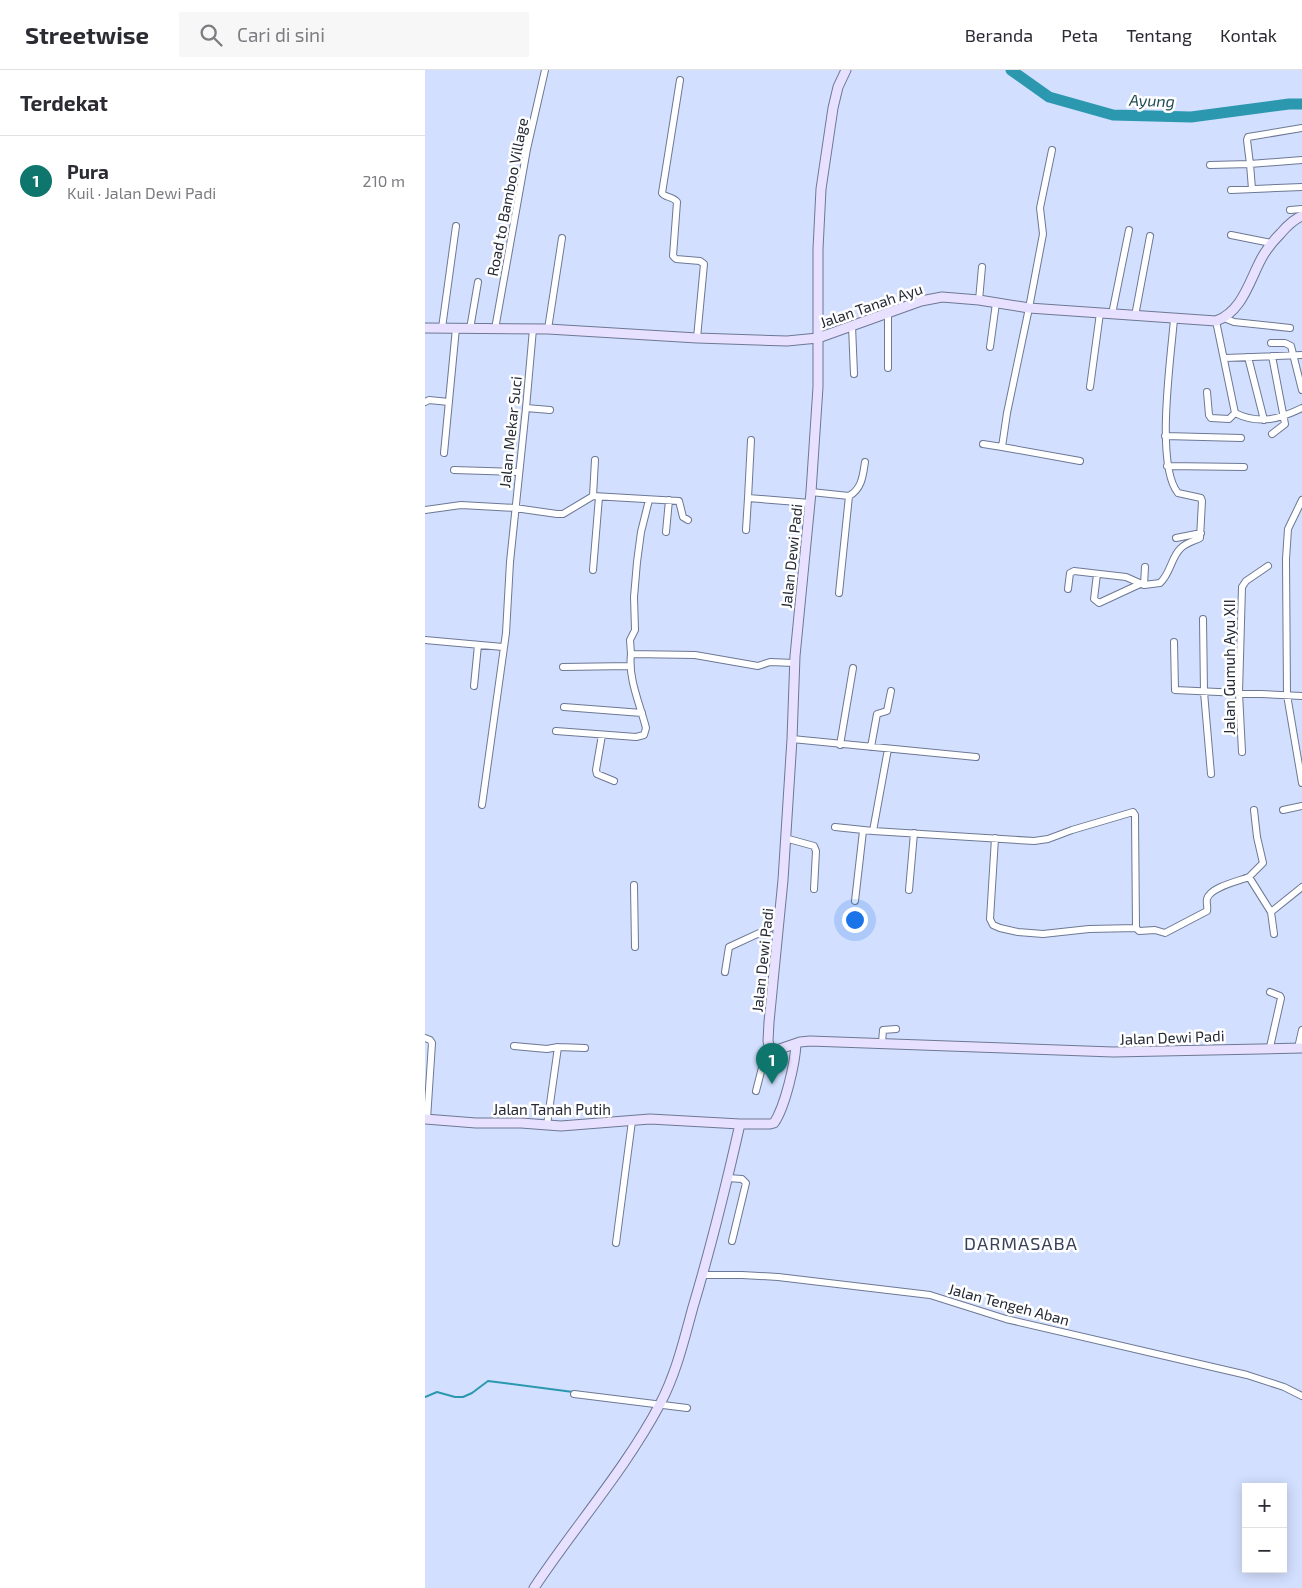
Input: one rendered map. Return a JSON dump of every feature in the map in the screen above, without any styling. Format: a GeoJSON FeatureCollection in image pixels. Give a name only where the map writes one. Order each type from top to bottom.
{"type":"FeatureCollection","features":[{"type":"Feature","properties":{"kind":"street","name":"Road to Bamboo Village"},"geometry":{"type":"LineString","coordinates":[[495,329],[527,149],[545,70]]}},
{"type":"Feature","properties":{"kind":"street","name":"Jalan Dewi Padi"},"geometry":{"type":"LineString","coordinates":[[846,70],[838,88],[833,108],[821,189],[818,250],[817,387],[811,492],[795,659],[792,739],[779,926],[768,1041],[770,1050],[774,1052],[810,1041],[1113,1052],[1270,1047],[1300,1048]]}},
{"type":"Feature","properties":{"kind":"street"},"geometry":{"type":"LineString","coordinates":[[680,80],[661,193],[675,199],[677,202],[673,256],[676,259],[700,261],[704,264],[697,338]]}},
{"type":"Feature","properties":{"kind":"street"},"geometry":{"type":"LineString","coordinates":[[1252,190],[1248,137],[1302,128]]}},
{"type":"Feature","properties":{"kind":"street"},"geometry":{"type":"LineString","coordinates":[[1002,447],[1007,413],[1043,234],[1040,208],[1052,150]]}},
{"type":"Feature","properties":{"kind":"street"},"geometry":{"type":"LineString","coordinates":[[1210,165],[1302,160]]}},
{"type":"Feature","properties":{"kind":"street"},"geometry":{"type":"LineString","coordinates":[[1231,190],[1302,187]]}},
{"type":"Feature","properties":{"kind":"street"},"geometry":{"type":"LineString","coordinates":[[1290,210],[1302,209]]}},
{"type":"Feature","properties":{"kind":"street"},"geometry":{"type":"LineString","coordinates":[[1220,320],[1236,308],[1263,254],[1271,243],[1295,219],[1302,216]]}},
{"type":"Feature","properties":{"kind":"street"},"geometry":{"type":"LineString","coordinates":[[441,328],[456,226]]}},
{"type":"Feature","properties":{"kind":"street"},"geometry":{"type":"LineString","coordinates":[[1112,314],[1129,230]]}},
{"type":"Feature","properties":{"kind":"street"},"geometry":{"type":"LineString","coordinates":[[1231,235],[1271,243]]}},
{"type":"Feature","properties":{"kind":"street"},"geometry":{"type":"LineString","coordinates":[[1135,316],[1150,236]]}},
{"type":"Feature","properties":{"kind":"street"},"geometry":{"type":"LineString","coordinates":[[548,329],[562,238]]}},
{"type":"Feature","properties":{"kind":"street"},"geometry":{"type":"LineString","coordinates":[[979,300],[982,267]]}},
{"type":"Feature","properties":{"kind":"street"},"geometry":{"type":"LineString","coordinates":[[470,329],[478,282]]}},
{"type":"Feature","properties":{"kind":"street","name":"Jalan Tanah Ayu"},"geometry":{"type":"LineString","coordinates":[[425,328],[548,329],[776,341],[818,338],[929,299],[955,297],[1029,308],[1220,320]]}},
{"type":"Feature","properties":{"kind":"street"},"geometry":{"type":"LineString","coordinates":[[990,347],[996,302]]}},
{"type":"Feature","properties":{"kind":"street"},"geometry":{"type":"LineString","coordinates":[[888,312],[888,368]]}},
{"type":"Feature","properties":{"kind":"street"},"geometry":{"type":"LineString","coordinates":[[1090,387],[1100,313]]}},
{"type":"Feature","properties":{"kind":"street"},"geometry":{"type":"LineString","coordinates":[[1097,574],[1094,599],[1099,603],[1142,584],[1161,583],[1182,547],[1200,538],[1201,498],[1178,493],[1167,466],[1165,436],[1174,318]]}},
{"type":"Feature","properties":{"kind":"street"},"geometry":{"type":"LineString","coordinates":[[1220,320],[1290,328]]}},
{"type":"Feature","properties":{"kind":"street"},"geometry":{"type":"LineString","coordinates":[[1220,320],[1235,413]]}},
{"type":"Feature","properties":{"kind":"street"},"geometry":{"type":"LineString","coordinates":[[852,326],[854,374]]}},
{"type":"Feature","properties":{"kind":"street"},"geometry":{"type":"LineString","coordinates":[[444,454],[456,328]]}},
{"type":"Feature","properties":{"kind":"street","name":"Jalan Mekar Suci"},"geometry":{"type":"LineString","coordinates":[[425,510],[461,505],[515,508],[533,329]]}},
{"type":"Feature","properties":{"kind":"street"},"geometry":{"type":"LineString","coordinates":[[1271,343],[1290,345],[1302,390]]}},
{"type":"Feature","properties":{"kind":"street"},"geometry":{"type":"LineString","coordinates":[[1225,358],[1302,355]]}},
{"type":"Feature","properties":{"kind":"street"},"geometry":{"type":"LineString","coordinates":[[1272,356],[1285,416],[1285,425],[1272,434]]}},
{"type":"Feature","properties":{"kind":"street"},"geometry":{"type":"LineString","coordinates":[[1248,357],[1264,420]]}},
{"type":"Feature","properties":{"kind":"street"},"geometry":{"type":"LineString","coordinates":[[1207,392],[1209,415],[1211,418],[1229,419],[1235,413]]}},
{"type":"Feature","properties":{"kind":"street"},"geometry":{"type":"LineString","coordinates":[[425,402],[429,400],[449,402]]}},
{"type":"Feature","properties":{"kind":"street"},"geometry":{"type":"LineString","coordinates":[[526,408],[550,410]]}},
{"type":"Feature","properties":{"kind":"street"},"geometry":{"type":"LineString","coordinates":[[1235,413],[1264,420],[1285,416],[1302,408]]}},
{"type":"Feature","properties":{"kind":"street"},"geometry":{"type":"LineString","coordinates":[[1165,436],[1241,438]]}},
{"type":"Feature","properties":{"kind":"street"},"geometry":{"type":"LineString","coordinates":[[746,530],[751,440]]}},
{"type":"Feature","properties":{"kind":"street"},"geometry":{"type":"LineString","coordinates":[[983,444],[1080,461]]}},
{"type":"Feature","properties":{"kind":"street"},"geometry":{"type":"LineString","coordinates":[[593,570],[596,497],[595,460]]}},
{"type":"Feature","properties":{"kind":"street"},"geometry":{"type":"LineString","coordinates":[[811,492],[849,496],[858,489],[865,462]]}},
{"type":"Feature","properties":{"kind":"street"},"geometry":{"type":"LineString","coordinates":[[1167,466],[1245,467]]}},
{"type":"Feature","properties":{"kind":"street"},"geometry":{"type":"LineString","coordinates":[[454,470],[519,472]]}},
{"type":"Feature","properties":{"kind":"street"},"geometry":{"type":"LineString","coordinates":[[839,593],[849,496]]}},
{"type":"Feature","properties":{"kind":"street"},"geometry":{"type":"LineString","coordinates":[[482,805],[508,608],[515,508],[563,514],[596,497],[669,500],[680,501],[683,517],[688,520]]}},
{"type":"Feature","properties":{"kind":"street"},"geometry":{"type":"LineString","coordinates":[[748,498],[810,503]]}},
{"type":"Feature","properties":{"kind":"street"},"geometry":{"type":"LineString","coordinates":[[555,731],[643,736],[646,728],[629,666],[631,654],[630,640],[635,625],[634,597],[641,532],[649,500]]}},
{"type":"Feature","properties":{"kind":"street"},"geometry":{"type":"LineString","coordinates":[[666,532],[669,500]]}},
{"type":"Feature","properties":{"kind":"street"},"geometry":{"type":"LineString","coordinates":[[1302,500],[1288,529],[1287,537],[1287,695],[1302,783]]}},
{"type":"Feature","properties":{"kind":"street"},"geometry":{"type":"LineString","coordinates":[[1176,538],[1201,533]]}},
{"type":"Feature","properties":{"kind":"street","name":"Jalan Gumuh Ayu XII"},"geometry":{"type":"LineString","coordinates":[[1242,752],[1239,694],[1242,588],[1246,581],[1269,566]]}},
{"type":"Feature","properties":{"kind":"street"},"geometry":{"type":"LineString","coordinates":[[1142,584],[1145,567]]}},
{"type":"Feature","properties":{"kind":"street"},"geometry":{"type":"LineString","coordinates":[[1068,589],[1071,572],[1126,576],[1142,584]]}},
{"type":"Feature","properties":{"kind":"street"},"geometry":{"type":"LineString","coordinates":[[1203,619],[1204,692],[1211,774]]}},
{"type":"Feature","properties":{"kind":"street"},"geometry":{"type":"LineString","coordinates":[[425,640],[503,647]]}},
{"type":"Feature","properties":{"kind":"street"},"geometry":{"type":"LineString","coordinates":[[1174,642],[1175,690],[1302,696]]}},
{"type":"Feature","properties":{"kind":"street"},"geometry":{"type":"LineString","coordinates":[[474,686],[478,645]]}},
{"type":"Feature","properties":{"kind":"street"},"geometry":{"type":"LineString","coordinates":[[631,654],[695,655],[758,666],[770,662],[795,659]]}},
{"type":"Feature","properties":{"kind":"street"},"geometry":{"type":"LineString","coordinates":[[563,667],[629,666]]}},
{"type":"Feature","properties":{"kind":"street"},"geometry":{"type":"LineString","coordinates":[[840,745],[853,668]]}},
{"type":"Feature","properties":{"kind":"street"},"geometry":{"type":"LineString","coordinates":[[871,747],[877,714],[887,711],[891,691]]}},
{"type":"Feature","properties":{"kind":"street"},"geometry":{"type":"LineString","coordinates":[[564,707],[642,713]]}},
{"type":"Feature","properties":{"kind":"street"},"geometry":{"type":"LineString","coordinates":[[602,735],[596,770],[597,774],[614,781]]}},
{"type":"Feature","properties":{"kind":"street"},"geometry":{"type":"LineString","coordinates":[[792,739],[976,757]]}},
{"type":"Feature","properties":{"kind":"street"},"geometry":{"type":"LineString","coordinates":[[873,831],[888,749]]}},
{"type":"Feature","properties":{"kind":"street"},"geometry":{"type":"LineString","coordinates":[[1283,810],[1302,806]]}},
{"type":"Feature","properties":{"kind":"street"},"geometry":{"type":"LineString","coordinates":[[995,838],[989,920],[995,926],[1018,932],[1043,934],[1089,929],[1136,928],[1139,931],[1155,930],[1165,933],[1207,910],[1207,898],[1217,889],[1249,877],[1263,863],[1256,832],[1254,810]]}},
{"type":"Feature","properties":{"kind":"street"},"geometry":{"type":"LineString","coordinates":[[835,827],[863,831],[914,832],[1034,841],[1048,839],[1133,812],[1135,815],[1136,928]]}},
{"type":"Feature","properties":{"kind":"street"},"geometry":{"type":"LineString","coordinates":[[855,901],[863,831]]}},
{"type":"Feature","properties":{"kind":"street"},"geometry":{"type":"LineString","coordinates":[[909,890],[914,832]]}},
{"type":"Feature","properties":{"kind":"street"},"geometry":{"type":"LineString","coordinates":[[785,838],[814,846],[816,851],[814,889]]}},
{"type":"Feature","properties":{"kind":"street"},"geometry":{"type":"LineString","coordinates":[[1249,877],[1269,910],[1274,934]]}},
{"type":"Feature","properties":{"kind":"street"},"geometry":{"type":"LineString","coordinates":[[634,885],[635,947]]}},
{"type":"Feature","properties":{"kind":"street"},"geometry":{"type":"LineString","coordinates":[[1269,910],[1302,887]]}},
{"type":"Feature","properties":{"kind":"street"},"geometry":{"type":"LineString","coordinates":[[725,972],[729,947],[779,926]]}},
{"type":"Feature","properties":{"kind":"street"},"geometry":{"type":"LineString","coordinates":[[1270,992],[1281,998],[1270,1047]]}},
{"type":"Feature","properties":{"kind":"street"},"geometry":{"type":"LineString","coordinates":[[882,1043],[883,1030],[896,1029]]}},
{"type":"Feature","properties":{"kind":"street"},"geometry":{"type":"LineString","coordinates":[[1300,1048],[1302,1030]]}},
{"type":"Feature","properties":{"kind":"street"},"geometry":{"type":"LineString","coordinates":[[425,1038],[433,1043],[426,1119]]}},
{"type":"Feature","properties":{"kind":"street","name":"Jalan Tanah Putih"},"geometry":{"type":"LineString","coordinates":[[426,1119],[476,1123],[547,1125],[578,1125],[663,1119],[740,1124],[774,1123],[778,1117],[787,1087],[797,1044]]}},
{"type":"Feature","properties":{"kind":"street"},"geometry":{"type":"LineString","coordinates":[[515,1046],[547,1049],[558,1046],[585,1048]]}},
{"type":"Feature","properties":{"kind":"street"},"geometry":{"type":"LineString","coordinates":[[547,1125],[558,1046]]}},
{"type":"Feature","properties":{"kind":"street"},"geometry":{"type":"LineString","coordinates":[[756,1091],[765,1056],[770,1050]]}},
{"type":"Feature","properties":{"kind":"street"},"geometry":{"type":"LineString","coordinates":[[616,1243],[632,1121]]}},
{"type":"Feature","properties":{"kind":"street"},"geometry":{"type":"LineString","coordinates":[[534,1588],[569,1536],[613,1480],[661,1402],[685,1340],[728,1178],[740,1124]]}},
{"type":"Feature","properties":{"kind":"street"},"geometry":{"type":"LineString","coordinates":[[728,1178],[742,1179],[746,1183],[732,1241]]}},
{"type":"Feature","properties":{"kind":"street","name":"Jalan Tengeh Aban"},"geometry":{"type":"LineString","coordinates":[[703,1275],[777,1277],[930,1295],[1006,1319],[1247,1375],[1284,1387],[1302,1396]]}},
{"type":"Feature","properties":{"kind":"street"},"geometry":{"type":"LineString","coordinates":[[574,1394],[661,1402],[687,1408]]}},
{"type":"Feature","properties":{"kind":"waterway","name":"Ayung"},"geometry":{"type":"LineString","coordinates":[[1011,70],[1049,97],[1113,115],[1191,117],[1289,104],[1302,104]]}},
{"type":"Feature","properties":{"kind":"waterway"},"geometry":{"type":"LineString","coordinates":[[425,1397],[437,1392],[455,1397],[463,1397],[488,1381],[573,1392]]}},
{"type":"Feature","properties":{"kind":"place","name":"Pura"},"geometry":{"type":"Point","coordinates":[772,1084]}},
{"type":"Feature","properties":{"kind":"district","name":"DARMASABA"},"geometry":{"type":"Point","coordinates":[1021,1243]}}]}
